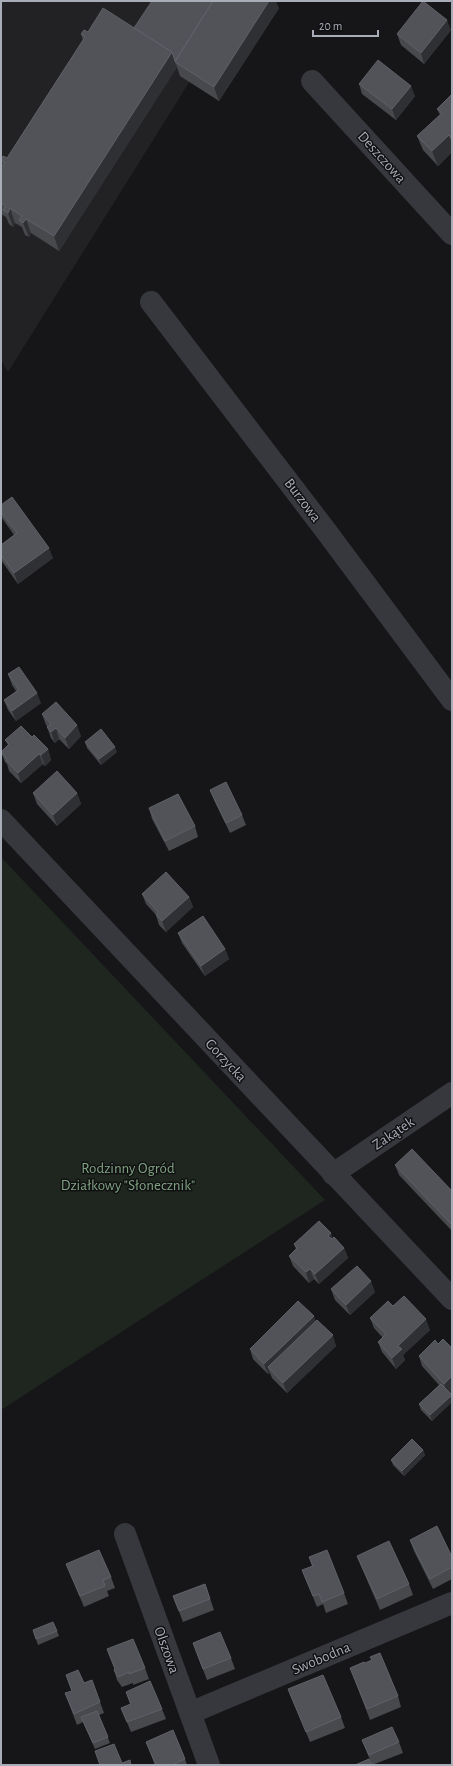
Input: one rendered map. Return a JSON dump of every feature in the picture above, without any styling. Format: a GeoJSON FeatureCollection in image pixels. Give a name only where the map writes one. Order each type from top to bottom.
{"type":"FeatureCollection","features":[{"type":"Feature","properties":{"kind":"street","name":"Deszczowa"},"geometry":{"type":"LineString","coordinates":[[312,81],[452,234]]}},
{"type":"Feature","properties":{"kind":"street","name":"Burzowa"},"geometry":{"type":"LineString","coordinates":[[150,302],[324,527],[452,700]]}},
{"type":"Feature","properties":{"kind":"street","name":"Gorzycka"},"geometry":{"type":"LineString","coordinates":[[1,820],[452,1300]]}},
{"type":"Feature","properties":{"kind":"street","name":"Zakątek"},"geometry":{"type":"LineString","coordinates":[[333,1174],[452,1093]]}},
{"type":"Feature","properties":{"kind":"street","name":"Olszowa"},"geometry":{"type":"LineString","coordinates":[[125,1534],[209,1765]]}},
{"type":"Feature","properties":{"kind":"street","name":"Swobodna"},"geometry":{"type":"LineString","coordinates":[[190,1713],[452,1603]]}},
{"type":"Feature","properties":{"kind":"shaded area"},"geometry":{"type":"Polygon","coordinates":[[[1,1],[240,1],[8,372],[1,360],[1,1]]]}},
{"type":"Feature","properties":{"kind":"green space","name":"Rodzinny Ogród Działkowy \"Słonecznik\""},"geometry":{"type":"Polygon","coordinates":[[[1,857],[325,1200],[1,1410],[1,857]]]}},
{"type":"Feature","properties":{"kind":"building"},"geometry":{"type":"Polygon","coordinates":[[[152,1],[213,1],[175,61],[172,52],[134,28],[152,1]]]}},
{"type":"Feature","properties":{"kind":"building"},"geometry":{"type":"Polygon","coordinates":[[[213,1],[269,1],[214,87],[175,62],[213,1]]]}},
{"type":"Feature","properties":{"kind":"building"},"geometry":{"type":"Polygon","coordinates":[[[423,1],[447,20],[421,53],[397,34],[423,1]]]}},
{"type":"Feature","properties":{"kind":"building"},"geometry":{"type":"Polygon","coordinates":[[[103,8],[172,52],[54,236],[26,219],[23,223],[19,220],[22,216],[10,208],[8,213],[3,210],[6,206],[1,203],[1,168],[5,163],[1,159],[3,156],[7,158],[85,37],[81,34],[84,30],[88,32],[103,8]]]}},
{"type":"Feature","properties":{"kind":"building"},"geometry":{"type":"Polygon","coordinates":[[[378,60],[411,86],[392,109],[359,84],[378,60]]]}},
{"type":"Feature","properties":{"kind":"building"},"geometry":{"type":"Polygon","coordinates":[[[452,94],[452,139],[449,135],[432,151],[417,136],[442,113],[437,109],[452,94]]]}},
{"type":"Feature","properties":{"kind":"building"},"geometry":{"type":"Polygon","coordinates":[[[12,497],[49,548],[14,573],[1,555],[1,545],[17,533],[1,512],[1,505],[12,497]]]}},
{"type":"Feature","properties":{"kind":"building"},"geometry":{"type":"Polygon","coordinates":[[[19,667],[37,693],[12,711],[4,700],[19,690],[8,674],[19,667]]]}},
{"type":"Feature","properties":{"kind":"building"},"geometry":{"type":"Polygon","coordinates":[[[56,702],[77,725],[65,738],[56,728],[51,732],[47,727],[51,724],[42,714],[56,702]]]}},
{"type":"Feature","properties":{"kind":"building"},"geometry":{"type":"Polygon","coordinates":[[[21,726],[32,737],[34,735],[48,749],[41,755],[39,754],[18,773],[1,752],[9,744],[5,740],[21,726]]]}},
{"type":"Feature","properties":{"kind":"building"},"geometry":{"type":"Polygon","coordinates":[[[101,729],[115,747],[99,759],[85,742],[101,729]]]}},
{"type":"Feature","properties":{"kind":"building"},"geometry":{"type":"Polygon","coordinates":[[[57,771],[77,793],[53,815],[33,793],[57,771]]]}},
{"type":"Feature","properties":{"kind":"building"},"geometry":{"type":"Polygon","coordinates":[[[226,782],[242,815],[226,823],[210,790],[226,782]]]}},
{"type":"Feature","properties":{"kind":"building"},"geometry":{"type":"Polygon","coordinates":[[[178,794],[195,826],[165,841],[149,808],[178,794]]]}},
{"type":"Feature","properties":{"kind":"building"},"geometry":{"type":"Polygon","coordinates":[[[166,872],[189,897],[162,921],[156,915],[158,912],[142,894],[166,872]]]}},
{"type":"Feature","properties":{"kind":"building"},"geometry":{"type":"Polygon","coordinates":[[[203,916],[225,949],[201,966],[178,933],[203,916]]]}},
{"type":"Feature","properties":{"kind":"building"},"geometry":{"type":"Polygon","coordinates":[[[412,1149],[452,1191],[452,1225],[395,1165],[412,1149]]]}},
{"type":"Feature","properties":{"kind":"building"},"geometry":{"type":"Polygon","coordinates":[[[319,1221],[331,1233],[328,1236],[332,1239],[334,1237],[344,1248],[315,1274],[310,1269],[306,1272],[289,1256],[297,1248],[294,1244],[319,1221]]]}},
{"type":"Feature","properties":{"kind":"building"},"geometry":{"type":"Polygon","coordinates":[[[357,1266],[371,1281],[346,1305],[331,1289],[357,1266]]]}},
{"type":"Feature","properties":{"kind":"building"},"geometry":{"type":"Polygon","coordinates":[[[404,1296],[426,1319],[398,1346],[402,1349],[392,1358],[378,1342],[386,1334],[370,1318],[388,1301],[393,1306],[404,1296]]]}},
{"type":"Feature","properties":{"kind":"building"},"geometry":{"type":"Polygon","coordinates":[[[298,1301],[314,1316],[264,1364],[250,1349],[298,1301]]]}},
{"type":"Feature","properties":{"kind":"building"},"geometry":{"type":"Polygon","coordinates":[[[317,1320],[333,1335],[283,1383],[268,1367],[317,1320]]]}},
{"type":"Feature","properties":{"kind":"building"},"geometry":{"type":"Polygon","coordinates":[[[443,1339],[452,1348],[452,1376],[444,1384],[419,1356],[435,1340],[438,1344],[443,1339]]]}},
{"type":"Feature","properties":{"kind":"building"},"geometry":{"type":"Polygon","coordinates":[[[441,1384],[452,1395],[430,1415],[419,1404],[441,1384]]]}},
{"type":"Feature","properties":{"kind":"building"},"geometry":{"type":"Polygon","coordinates":[[[412,1439],[423,1450],[402,1471],[391,1460],[412,1439]]]}},
{"type":"Feature","properties":{"kind":"building"},"geometry":{"type":"Polygon","coordinates":[[[437,1526],[452,1557],[452,1567],[430,1579],[410,1540],[437,1526]]]}},
{"type":"Feature","properties":{"kind":"building"},"geometry":{"type":"Polygon","coordinates":[[[389,1541],[409,1584],[377,1599],[357,1556],[389,1541]]]}},
{"type":"Feature","properties":{"kind":"building"},"geometry":{"type":"Polygon","coordinates":[[[99,1550],[111,1577],[103,1580],[105,1586],[80,1596],[66,1564],[99,1550]]]}},
{"type":"Feature","properties":{"kind":"building"},"geometry":{"type":"Polygon","coordinates":[[[327,1550],[344,1593],[322,1602],[319,1594],[313,1596],[302,1570],[313,1566],[309,1557],[327,1550]]]}},
{"type":"Feature","properties":{"kind":"building"},"geometry":{"type":"Polygon","coordinates":[[[205,1584],[210,1599],[179,1611],[173,1596],[205,1584]]]}},
{"type":"Feature","properties":{"kind":"building"},"geometry":{"type":"Polygon","coordinates":[[[53,1622],[57,1631],[36,1639],[33,1630],[53,1622]]]}},
{"type":"Feature","properties":{"kind":"building"},"geometry":{"type":"Polygon","coordinates":[[[220,1632],[231,1658],[203,1669],[193,1643],[220,1632]]]}},
{"type":"Feature","properties":{"kind":"building"},"geometry":{"type":"Polygon","coordinates":[[[133,1639],[145,1668],[129,1674],[129,1672],[118,1677],[107,1649],[133,1639]]]}},
{"type":"Feature","properties":{"kind":"building"},"geometry":{"type":"Polygon","coordinates":[[[380,1653],[398,1696],[367,1709],[350,1668],[372,1660],[370,1657],[380,1653]]]}},
{"type":"Feature","properties":{"kind":"building"},"geometry":{"type":"Polygon","coordinates":[[[78,1670],[84,1683],[92,1680],[100,1702],[74,1714],[65,1693],[72,1691],[66,1675],[78,1670]]]}},
{"type":"Feature","properties":{"kind":"building"},"geometry":{"type":"Polygon","coordinates":[[[323,1675],[341,1717],[306,1732],[288,1689],[323,1675]]]}},
{"type":"Feature","properties":{"kind":"building"},"geometry":{"type":"Polygon","coordinates":[[[150,1681],[162,1709],[127,1722],[121,1708],[131,1704],[126,1692],[150,1681]]]}},
{"type":"Feature","properties":{"kind":"building"},"geometry":{"type":"Polygon","coordinates":[[[97,1711],[108,1737],[93,1743],[81,1717],[97,1711]]]}},
{"type":"Feature","properties":{"kind":"building"},"geometry":{"type":"Polygon","coordinates":[[[392,1727],[399,1742],[369,1755],[362,1740],[392,1727]]]}},
{"type":"Feature","properties":{"kind":"building"},"geometry":{"type":"Polygon","coordinates":[[[173,1730],[185,1759],[172,1765],[156,1765],[146,1742],[173,1730]]]}},
{"type":"Feature","properties":{"kind":"building"},"geometry":{"type":"Polygon","coordinates":[[[114,1744],[122,1763],[130,1760],[131,1765],[100,1765],[95,1751],[114,1744]]]}},
{"type":"Feature","properties":{"kind":"building"},"geometry":{"type":"Polygon","coordinates":[[[369,1759],[372,1765],[355,1765],[369,1759]]]}}]}
